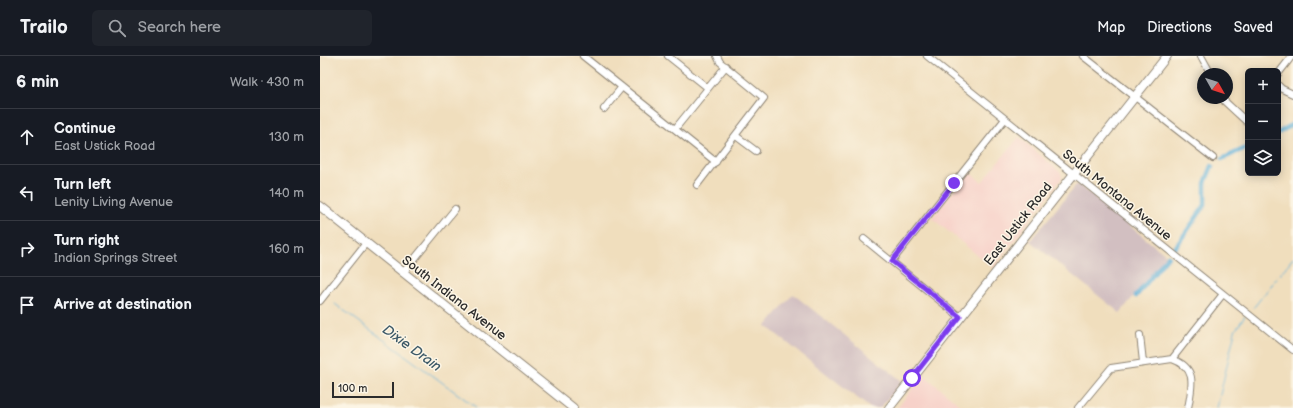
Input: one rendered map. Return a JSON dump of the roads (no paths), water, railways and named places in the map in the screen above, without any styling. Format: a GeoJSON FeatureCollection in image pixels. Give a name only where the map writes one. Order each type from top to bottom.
{"type":"FeatureCollection","features":[{"type":"Feature","properties":{"kind":"main road","name":"East Ustick Road"},"geometry":{"type":"LineString","coordinates":[[889,408],[1167,56]]}},
{"type":"Feature","properties":{"kind":"main road","name":"South Indiana Avenue"},"geometry":{"type":"LineString","coordinates":[[320,206],[573,408]]}},
{"type":"Feature","properties":{"kind":"street"},"geometry":{"type":"LineString","coordinates":[[583,56],[716,162]]}},
{"type":"Feature","properties":{"kind":"street"},"geometry":{"type":"LineString","coordinates":[[668,56],[708,88]]}},
{"type":"Feature","properties":{"kind":"street"},"geometry":{"type":"LineString","coordinates":[[697,185],[764,98],[726,66],[717,56]]}},
{"type":"Feature","properties":{"kind":"street","name":"South Montana Avenue"},"geometry":{"type":"LineString","coordinates":[[926,56],[1293,350]]}},
{"type":"Feature","properties":{"kind":"street"},"geometry":{"type":"LineString","coordinates":[[1083,56],[1213,158]]}},
{"type":"Feature","properties":{"kind":"street"},"geometry":{"type":"LineString","coordinates":[[1201,56],[1208,68]]}},
{"type":"Feature","properties":{"kind":"street"},"geometry":{"type":"LineString","coordinates":[[1281,70],[1292,56]]}},
{"type":"Feature","properties":{"kind":"street"},"geometry":{"type":"LineString","coordinates":[[675,129],[726,66]]}},
{"type":"Feature","properties":{"kind":"street"},"geometry":{"type":"LineString","coordinates":[[604,110],[622,87]]}},
{"type":"Feature","properties":{"kind":"street"},"geometry":{"type":"LineString","coordinates":[[1281,88],[1293,94]]}},
{"type":"Feature","properties":{"kind":"street"},"geometry":{"type":"LineString","coordinates":[[1227,104],[1245,120]]}},
{"type":"Feature","properties":{"kind":"street"},"geometry":{"type":"LineString","coordinates":[[892,261],[1005,119]]}},
{"type":"Feature","properties":{"kind":"street"},"geometry":{"type":"LineString","coordinates":[[736,136],[756,151]]}},
{"type":"Feature","properties":{"kind":"street"},"geometry":{"type":"LineString","coordinates":[[403,273],[455,209]]}},
{"type":"Feature","properties":{"kind":"street"},"geometry":{"type":"LineString","coordinates":[[864,239],[960,317]]}},
{"type":"Feature","properties":{"kind":"street"},"geometry":{"type":"LineString","coordinates":[[320,301],[366,243]]}},
{"type":"Feature","properties":{"kind":"street"},"geometry":{"type":"LineString","coordinates":[[1172,359],[1223,294]]}},
{"type":"Feature","properties":{"kind":"street"},"geometry":{"type":"LineString","coordinates":[[1140,335],[1143,362]]}},
{"type":"Feature","properties":{"kind":"street"},"geometry":{"type":"LineString","coordinates":[[1078,408],[1112,368],[1143,362],[1172,359],[1185,366],[1192,376],[1192,386],[1188,408]]}},
{"type":"Feature","properties":{"kind":"waterway"},"geometry":{"type":"LineString","coordinates":[[1281,131],[1293,124]]}},
{"type":"Feature","properties":{"kind":"waterway"},"geometry":{"type":"LineString","coordinates":[[1222,159],[1245,148]]}},
{"type":"Feature","properties":{"kind":"waterway"},"geometry":{"type":"LineString","coordinates":[[1175,248],[1205,205],[1205,183],[1212,166]]}},
{"type":"Feature","properties":{"kind":"waterway"},"geometry":{"type":"LineString","coordinates":[[1136,296],[1168,256]]}},
{"type":"Feature","properties":{"kind":"waterway","name":"Dixie Drain"},"geometry":{"type":"LineString","coordinates":[[1254,307],[1293,258]]}},
{"type":"Feature","properties":{"kind":"waterway","name":"Dixie Drain"},"geometry":{"type":"LineString","coordinates":[[335,304],[477,408]]}},
{"type":"Feature","properties":{"kind":"waterway","name":"Dixie Drain"},"geometry":{"type":"LineString","coordinates":[[1217,408],[1235,331],[1245,316]]}}]}
